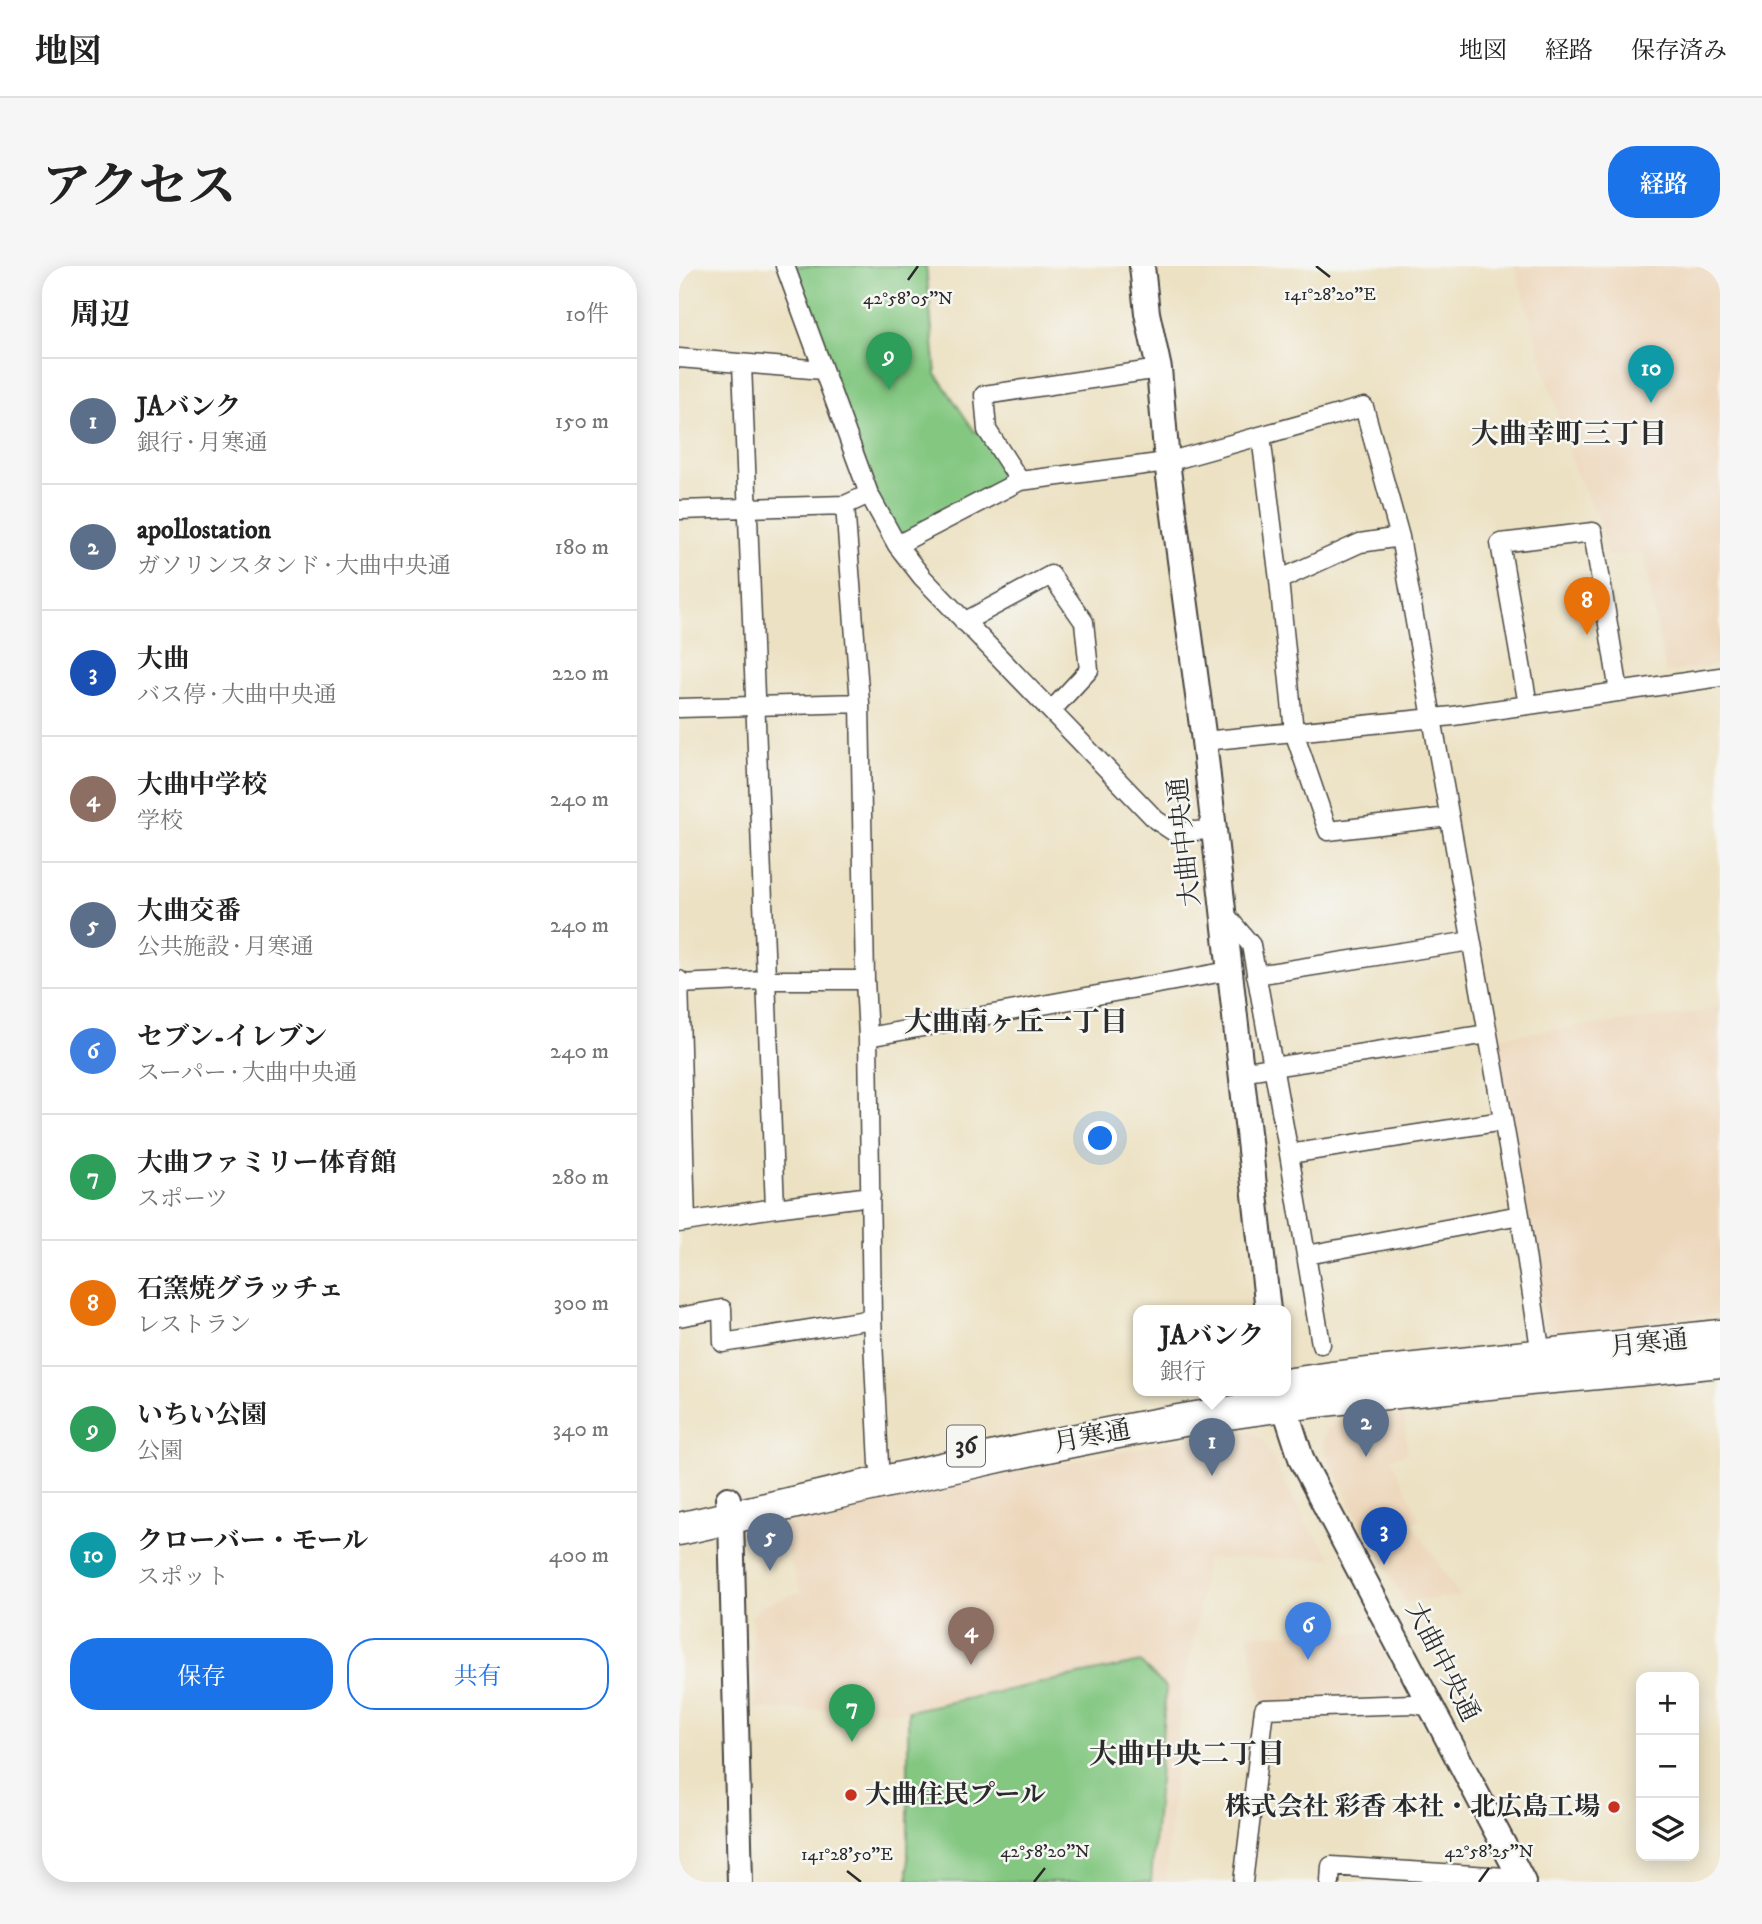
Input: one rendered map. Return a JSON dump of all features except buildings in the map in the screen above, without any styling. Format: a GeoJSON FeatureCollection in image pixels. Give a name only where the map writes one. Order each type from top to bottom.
{"type":"FeatureCollection","features":[{"type":"Feature","properties":{"kind":"highway","name":"月寒通"},"geometry":{"type":"LineString","coordinates":[[1291,1393],[1541,1355],[1720,1336]]}},
{"type":"Feature","properties":{"kind":"highway","name":"月寒通"},"geometry":{"type":"LineString","coordinates":[[1291,1393],[1720,1362]]}},
{"type":"Feature","properties":{"kind":"highway","name":"月寒通"},"geometry":{"type":"LineString","coordinates":[[679,1529],[729,1508],[879,1464],[1223,1396]]}},
{"type":"Feature","properties":{"kind":"highway","name":"月寒通"},"geometry":{"type":"LineString","coordinates":[[679,1512],[729,1508],[1163,1424],[1274,1396]]}},
{"type":"Feature","properties":{"kind":"main road","name":"大曲中央通"},"geometry":{"type":"LineString","coordinates":[[1142,266],[1147,313],[1159,369]]}},
{"type":"Feature","properties":{"kind":"main road","name":"大曲中央通"},"geometry":{"type":"LineString","coordinates":[[1157,266],[1161,311],[1159,369],[1167,462],[1204,741],[1267,1305]]}},
{"type":"Feature","properties":{"kind":"main road","name":"大曲中央通"},"geometry":{"type":"LineString","coordinates":[[1283,1396],[1302,1461],[1522,1880]]}},
{"type":"Feature","properties":{"kind":"main road"},"geometry":{"type":"LineString","coordinates":[[729,1508],[740,1882]]}},
{"type":"Feature","properties":{"kind":"street"},"geometry":{"type":"LineString","coordinates":[[785,266],[869,494],[897,545],[922,577],[964,622],[1156,820],[1174,832],[1213,830]]}},
{"type":"Feature","properties":{"kind":"street"},"geometry":{"type":"LineString","coordinates":[[679,358],[823,370]]}},
{"type":"Feature","properties":{"kind":"street"},"geometry":{"type":"LineString","coordinates":[[742,364],[775,1208]]}},
{"type":"Feature","properties":{"kind":"street"},"geometry":{"type":"LineString","coordinates":[[1020,481],[988,430],[984,395],[1159,369]]}},
{"type":"Feature","properties":{"kind":"street"},"geometry":{"type":"LineString","coordinates":[[897,545],[1020,481],[1167,462],[1364,407],[1400,537],[1520,1215],[1541,1355]]}},
{"type":"Feature","properties":{"kind":"street"},"geometry":{"type":"LineString","coordinates":[[1261,436],[1294,732],[1328,831],[1449,817]]}},
{"type":"Feature","properties":{"kind":"street"},"geometry":{"type":"LineString","coordinates":[[679,510],[845,505],[869,494]]}},
{"type":"Feature","properties":{"kind":"street"},"geometry":{"type":"LineString","coordinates":[[845,505],[860,703],[872,1320],[879,1464]]}},
{"type":"Feature","properties":{"kind":"street"},"geometry":{"type":"LineString","coordinates":[[1528,705],[1500,543],[1593,532],[1619,692]]}},
{"type":"Feature","properties":{"kind":"street"},"geometry":{"type":"LineString","coordinates":[[1279,580],[1360,543],[1400,537]]}},
{"type":"Feature","properties":{"kind":"street"},"geometry":{"type":"LineString","coordinates":[[964,622],[1051,575],[1084,622],[1089,670],[1051,712]]}},
{"type":"Feature","properties":{"kind":"street"},"geometry":{"type":"LineString","coordinates":[[1204,741],[1431,718],[1720,677]]}},
{"type":"Feature","properties":{"kind":"street"},"geometry":{"type":"LineString","coordinates":[[679,708],[860,703]]}},
{"type":"Feature","properties":{"kind":"street"},"geometry":{"type":"LineString","coordinates":[[1221,910],[1251,945],[1321,1344]]}},
{"type":"Feature","properties":{"kind":"street"},"geometry":{"type":"LineString","coordinates":[[1256,975],[1471,941]]}},
{"type":"Feature","properties":{"kind":"street"},"geometry":{"type":"LineString","coordinates":[[868,1037],[1229,971]]}},
{"type":"Feature","properties":{"kind":"street"},"geometry":{"type":"LineString","coordinates":[[865,980],[679,983],[682,1223],[871,1196]]}},
{"type":"Feature","properties":{"kind":"street"},"geometry":{"type":"LineString","coordinates":[[1240,1072],[1487,1034]]}},
{"type":"Feature","properties":{"kind":"street"},"geometry":{"type":"LineString","coordinates":[[1289,1154],[1503,1121]]}},
{"type":"Feature","properties":{"kind":"street"},"geometry":{"type":"LineString","coordinates":[[1307,1255],[1520,1215]]}},
{"type":"Feature","properties":{"kind":"street"},"geometry":{"type":"LineString","coordinates":[[679,1317],[722,1309],[723,1343],[872,1320]]}},
{"type":"Feature","properties":{"kind":"street"},"geometry":{"type":"LineString","coordinates":[[1243,1882],[1264,1709],[1413,1704],[1430,1707]]}},
{"type":"Feature","properties":{"kind":"street"},"geometry":{"type":"LineString","coordinates":[[1330,1882],[1331,1866],[1522,1880]]}},
{"type":"Feature","properties":{"kind":"shaded area"},"geometry":{"type":"Polygon","coordinates":[[[1515,266],[1720,266],[1720,665],[1665,672],[1644,553],[1606,556],[1600,521],[1574,469],[1515,266]]]}},
{"type":"Feature","properties":{"kind":"shaded area"},"geometry":{"type":"Polygon","coordinates":[[[1720,1006],[1720,1314],[1547,1333],[1495,1037],[1696,1013],[1720,1006]]]}},
{"type":"Feature","properties":{"kind":"shaded area"},"geometry":{"type":"Polygon","coordinates":[[[1404,1413],[1407,1454],[1391,1458],[1420,1520],[1411,1522],[1460,1596],[1405,1601],[1364,1530],[1324,1450],[1323,1438],[1329,1427],[1341,1420],[1404,1413]]]}},
{"type":"Feature","properties":{"kind":"shaded area"},"geometry":{"type":"Polygon","coordinates":[[[1244,1430],[1263,1440],[1307,1525],[1333,1558],[1205,1559],[1195,1635],[1181,1696],[1166,1882],[908,1882],[908,1711],[756,1709],[752,1617],[761,1605],[801,1592],[778,1526],[1000,1476],[1190,1438],[1244,1430]]]}},
{"type":"Feature","properties":{"kind":"shaded area"},"geometry":{"type":"Polygon","coordinates":[[[1374,1633],[1406,1696],[1261,1701],[1248,1634],[1374,1633]]]}},
{"type":"Feature","properties":{"kind":"green space"},"geometry":{"type":"Polygon","coordinates":[[[785,266],[926,266],[936,374],[975,432],[987,430],[1020,481],[897,545],[785,266]]]}},
{"type":"Feature","properties":{"kind":"green space"},"geometry":{"type":"Polygon","coordinates":[[[1140,1662],[1166,1688],[1151,1882],[908,1882],[908,1711],[1140,1662]]]}},
{"type":"Feature","properties":{"kind":"place","name":"いちい公園"},"geometry":{"type":"Point","coordinates":[889,390]}},
{"type":"Feature","properties":{"kind":"place","name":"クローバー・モール"},"geometry":{"type":"Point","coordinates":[1651,403]}},
{"type":"Feature","properties":{"kind":"place","name":"石窯焼グラッチェ"},"geometry":{"type":"Point","coordinates":[1587,635]}},
{"type":"Feature","properties":{"kind":"place","name":"apollostation"},"geometry":{"type":"Point","coordinates":[1366,1457]}},
{"type":"Feature","properties":{"kind":"place","name":"JAバンク"},"geometry":{"type":"Point","coordinates":[1212,1476]}},
{"type":"Feature","properties":{"kind":"place","name":"大曲"},"geometry":{"type":"Point","coordinates":[1384,1565]}},
{"type":"Feature","properties":{"kind":"place","name":"大曲交番"},"geometry":{"type":"Point","coordinates":[770,1571]}},
{"type":"Feature","properties":{"kind":"place","name":"セブン-イレブン"},"geometry":{"type":"Point","coordinates":[1308,1660]}},
{"type":"Feature","properties":{"kind":"place","name":"大曲中学校"},"geometry":{"type":"Point","coordinates":[971,1665]}},
{"type":"Feature","properties":{"kind":"place","name":"大曲ファミリー体育館"},"geometry":{"type":"Point","coordinates":[852,1742]}},
{"type":"Feature","properties":{"kind":"place","name":"大曲住民プール"},"geometry":{"type":"Point","coordinates":[851,1795]}},
{"type":"Feature","properties":{"kind":"place","name":"株式会社 彩香 本社・北広島工場"},"geometry":{"type":"Point","coordinates":[1614,1807]}},
{"type":"Feature","properties":{"kind":"district","name":"大曲幸町三丁目"},"geometry":{"type":"Point","coordinates":[1569,434]}},
{"type":"Feature","properties":{"kind":"district","name":"大曲南ヶ丘一丁目"},"geometry":{"type":"Point","coordinates":[1016,1022]}},
{"type":"Feature","properties":{"kind":"district","name":"大曲中央二丁目"},"geometry":{"type":"Point","coordinates":[1187,1754]}}]}
